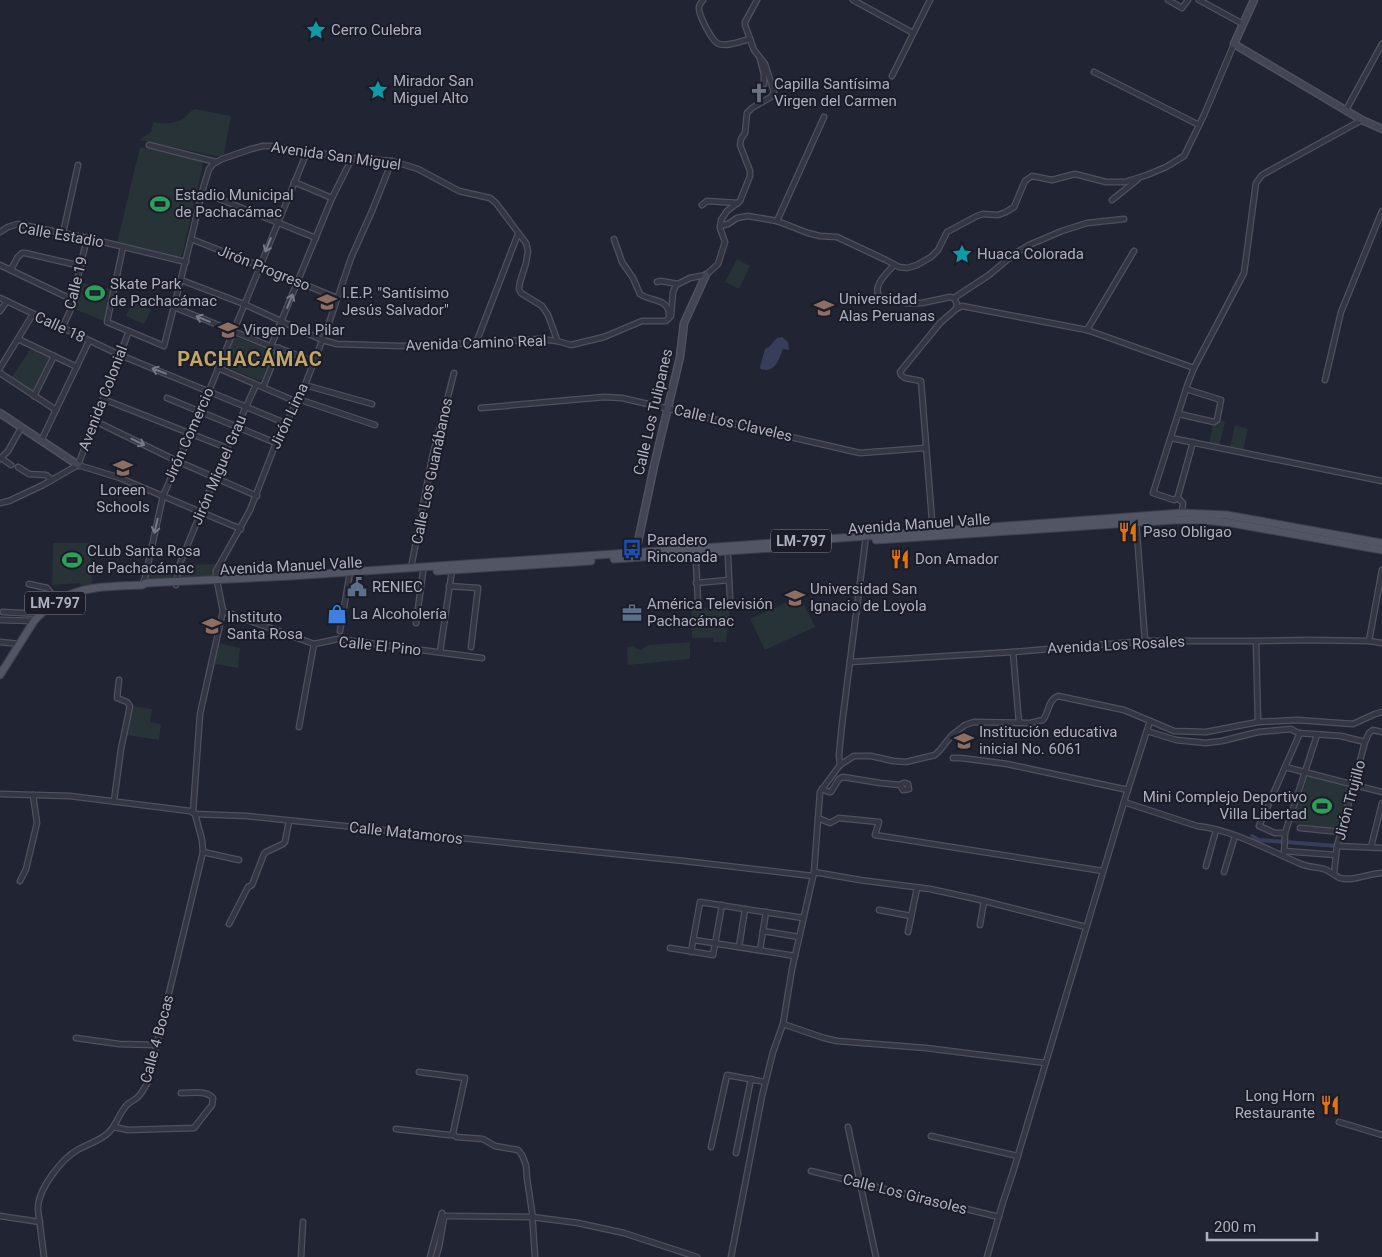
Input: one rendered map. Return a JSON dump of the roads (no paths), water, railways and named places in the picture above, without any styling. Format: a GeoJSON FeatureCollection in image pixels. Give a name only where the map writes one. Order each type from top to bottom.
{"type":"FeatureCollection","features":[{"type":"Feature","properties":{"kind":"main road","name":"Avenida Manuel Valle"},"geometry":{"type":"LineString","coordinates":[[1136,520],[1182,513],[1227,515],[1382,543]]}},
{"type":"Feature","properties":{"kind":"main road","name":"Avenida Manuel Valle"},"geometry":{"type":"LineString","coordinates":[[349,574],[411,568],[493,565],[1136,520],[1232,523],[1382,550]]}},
{"type":"Feature","properties":{"kind":"main road","name":"Avenida Manuel Valle"},"geometry":{"type":"LineString","coordinates":[[142,585],[423,572],[493,565]]}},
{"type":"Feature","properties":{"kind":"main road","name":"LM-797"},"geometry":{"type":"LineString","coordinates":[[0,674],[34,621],[68,594],[94,588],[142,585]]}},
{"type":"Feature","properties":{"kind":"street"},"geometry":{"type":"LineString","coordinates":[[703,0],[700,3],[699,10],[715,42],[725,44],[750,39]]}},
{"type":"Feature","properties":{"kind":"street"},"geometry":{"type":"LineString","coordinates":[[666,321],[671,316],[674,287],[690,278],[706,275],[718,264],[724,244],[720,226],[721,220],[727,211],[738,203],[750,176],[750,171],[740,145],[745,133],[747,113],[771,97],[774,92],[765,64],[754,50],[746,22],[756,0]]}},
{"type":"Feature","properties":{"kind":"street"},"geometry":{"type":"LineString","coordinates":[[853,0],[913,33]]}},
{"type":"Feature","properties":{"kind":"street"},"geometry":{"type":"LineString","coordinates":[[892,76],[930,0]]}},
{"type":"Feature","properties":{"kind":"street"},"geometry":{"type":"LineString","coordinates":[[1168,0],[1182,8],[1188,0]]}},
{"type":"Feature","properties":{"kind":"street"},"geometry":{"type":"LineString","coordinates":[[1199,0],[1243,24]]}},
{"type":"Feature","properties":{"kind":"street"},"geometry":{"type":"LineString","coordinates":[[1112,200],[1133,182],[1166,167],[1184,156],[1254,0]]}},
{"type":"Feature","properties":{"kind":"street"},"geometry":{"type":"LineString","coordinates":[[1234,44],[1362,120],[1382,129]]}},
{"type":"Feature","properties":{"kind":"street"},"geometry":{"type":"LineString","coordinates":[[1346,110],[1382,44]]}},
{"type":"Feature","properties":{"kind":"street"},"geometry":{"type":"LineString","coordinates":[[760,56],[764,84]]}},
{"type":"Feature","properties":{"kind":"street"},"geometry":{"type":"LineString","coordinates":[[1094,72],[1199,125]]}},
{"type":"Feature","properties":{"kind":"street"},"geometry":{"type":"LineString","coordinates":[[777,221],[824,117]]}},
{"type":"Feature","properties":{"kind":"street"},"geometry":{"type":"LineString","coordinates":[[1178,498],[1174,500],[1153,492],[1194,368],[1244,273],[1256,183],[1262,175],[1362,120]]}},
{"type":"Feature","properties":{"kind":"street"},"geometry":{"type":"LineString","coordinates":[[123,247],[107,322],[164,345],[192,239],[202,192],[209,170],[216,162],[149,145]]}},
{"type":"Feature","properties":{"kind":"street","name":"Avenida San Miguel"},"geometry":{"type":"LineString","coordinates":[[216,162],[263,146],[352,158],[392,161],[418,169],[459,190],[490,198],[496,203],[526,243],[528,251],[519,289],[521,293],[542,306],[545,310],[557,341]]}},
{"type":"Feature","properties":{"kind":"street","name":"Jirón Comercio"},"geometry":{"type":"LineString","coordinates":[[142,585],[163,496],[200,412],[307,152]]}},
{"type":"Feature","properties":{"kind":"street"},"geometry":{"type":"LineString","coordinates":[[270,346],[332,198],[352,158]]}},
{"type":"Feature","properties":{"kind":"street","name":"Jirón Lima"},"geometry":{"type":"LineString","coordinates":[[217,582],[215,575],[218,566],[241,529],[257,496],[276,443],[305,385],[350,258],[372,211],[392,161]]}},
{"type":"Feature","properties":{"kind":"street"},"geometry":{"type":"LineString","coordinates":[[62,233],[78,165]]}},
{"type":"Feature","properties":{"kind":"street"},"geometry":{"type":"LineString","coordinates":[[720,226],[728,224],[737,218],[748,216],[777,221],[808,233],[836,237],[894,265],[907,268],[931,257],[938,250],[947,232],[977,216],[983,214],[998,215],[1014,207],[1025,181],[1032,176],[1052,180],[1075,174],[1106,182],[1125,182],[1143,177]]}},
{"type":"Feature","properties":{"kind":"street"},"geometry":{"type":"LineString","coordinates":[[294,182],[332,198]]}},
{"type":"Feature","properties":{"kind":"street"},"geometry":{"type":"LineString","coordinates":[[202,192],[316,238]]}},
{"type":"Feature","properties":{"kind":"street"},"geometry":{"type":"LineString","coordinates":[[702,205],[709,201],[738,203]]}},
{"type":"Feature","properties":{"kind":"street"},"geometry":{"type":"LineString","coordinates":[[1325,380],[1341,312],[1382,211]]}},
{"type":"Feature","properties":{"kind":"street"},"geometry":{"type":"LineString","coordinates":[[894,265],[876,290],[880,297],[906,303],[922,304],[950,297],[954,298],[1029,245],[1087,223],[1124,219]]}},
{"type":"Feature","properties":{"kind":"street","name":"Calle Estadio"},"geometry":{"type":"LineString","coordinates":[[0,232],[18,224],[87,238],[186,262]]}},
{"type":"Feature","properties":{"kind":"street"},"geometry":{"type":"LineString","coordinates":[[476,343],[518,234]]}},
{"type":"Feature","properties":{"kind":"street","name":"Calle 19"},"geometry":{"type":"LineString","coordinates":[[62,328],[70,311],[87,238]]}},
{"type":"Feature","properties":{"kind":"street","name":"Jirón Progreso"},"geometry":{"type":"LineString","coordinates":[[192,239],[337,298]]}},
{"type":"Feature","properties":{"kind":"street"},"geometry":{"type":"LineString","coordinates":[[614,239],[622,262],[633,278],[640,294],[666,304],[669,314],[666,321]]}},
{"type":"Feature","properties":{"kind":"street"},"geometry":{"type":"LineString","coordinates":[[1087,330],[1134,251]]}},
{"type":"Feature","properties":{"kind":"street"},"geometry":{"type":"LineString","coordinates":[[11,270],[19,255],[25,253],[80,266]]}},
{"type":"Feature","properties":{"kind":"street"},"geometry":{"type":"LineString","coordinates":[[0,265],[73,300]]}},
{"type":"Feature","properties":{"kind":"street","name":"Calle Los Tulipanes"},"geometry":{"type":"LineString","coordinates":[[635,555],[680,358],[684,323],[706,275]]}},
{"type":"Feature","properties":{"kind":"street","name":"Avenida Camino Real"},"geometry":{"type":"LineString","coordinates":[[181,280],[244,304],[322,340],[337,344],[400,346],[538,339],[576,345],[604,337],[642,321],[666,321]]}},
{"type":"Feature","properties":{"kind":"street"},"geometry":{"type":"LineString","coordinates":[[657,282],[661,280],[678,284]]}},
{"type":"Feature","properties":{"kind":"street","name":"Calle 18"},"geometry":{"type":"LineString","coordinates":[[0,298],[120,355],[286,423]]}},
{"type":"Feature","properties":{"kind":"street"},"geometry":{"type":"LineString","coordinates":[[954,298],[957,304],[956,309]]}},
{"type":"Feature","properties":{"kind":"street"},"geometry":{"type":"LineString","coordinates":[[0,311],[7,301]]}},
{"type":"Feature","properties":{"kind":"street"},"geometry":{"type":"LineString","coordinates":[[933,534],[920,381],[904,378],[901,375],[901,370],[940,323],[956,309],[962,306],[1087,330],[1194,368]]}},
{"type":"Feature","properties":{"kind":"street"},"geometry":{"type":"LineString","coordinates":[[174,307],[314,362]]}},
{"type":"Feature","properties":{"kind":"street"},"geometry":{"type":"LineString","coordinates":[[0,368],[33,314]]}},
{"type":"Feature","properties":{"kind":"street","name":"Avenida Colonial"},"geometry":{"type":"LineString","coordinates":[[78,465],[129,331]]}},
{"type":"Feature","properties":{"kind":"street"},"geometry":{"type":"LineString","coordinates":[[18,339],[77,367]]}},
{"type":"Feature","properties":{"kind":"street"},"geometry":{"type":"LineString","coordinates":[[41,441],[90,341]]}},
{"type":"Feature","properties":{"kind":"street"},"geometry":{"type":"LineString","coordinates":[[263,387],[280,348]]}},
{"type":"Feature","properties":{"kind":"street"},"geometry":{"type":"LineString","coordinates":[[34,396],[54,356]]}},
{"type":"Feature","properties":{"kind":"street"},"geometry":{"type":"LineString","coordinates":[[218,368],[256,385],[375,425]]}},
{"type":"Feature","properties":{"kind":"street"},"geometry":{"type":"LineString","coordinates":[[0,373],[56,410]]}},
{"type":"Feature","properties":{"kind":"street","name":"Calle Los Guanábanos"},"geometry":{"type":"LineString","coordinates":[[411,568],[432,458],[454,374]]}},
{"type":"Feature","properties":{"kind":"street","name":"Jirón Miguel Grau"},"geometry":{"type":"LineString","coordinates":[[176,584],[179,566],[227,448],[256,385]]}},
{"type":"Feature","properties":{"kind":"street"},"geometry":{"type":"LineString","coordinates":[[305,385],[372,404]]}},
{"type":"Feature","properties":{"kind":"street"},"geometry":{"type":"LineString","coordinates":[[1179,414],[1214,422],[1217,420],[1221,400],[1186,389]]}},
{"type":"Feature","properties":{"kind":"street","name":"Calle Los Claveles"},"geometry":{"type":"LineString","coordinates":[[481,408],[604,396],[668,408],[860,453],[925,448]]}},
{"type":"Feature","properties":{"kind":"street"},"geometry":{"type":"LineString","coordinates":[[167,398],[276,443]]}},
{"type":"Feature","properties":{"kind":"street"},"geometry":{"type":"LineString","coordinates":[[103,399],[227,448]]}},
{"type":"Feature","properties":{"kind":"street"},"geometry":{"type":"LineString","coordinates":[[0,413],[78,465],[120,478],[241,529]]}},
{"type":"Feature","properties":{"kind":"street"},"geometry":{"type":"LineString","coordinates":[[94,421],[177,461],[257,496]]}},
{"type":"Feature","properties":{"kind":"street"},"geometry":{"type":"LineString","coordinates":[[12,465],[1,459],[8,451],[21,428]]}},
{"type":"Feature","properties":{"kind":"street"},"geometry":{"type":"LineString","coordinates":[[1171,438],[1382,481]]}},
{"type":"Feature","properties":{"kind":"street"},"geometry":{"type":"LineString","coordinates":[[1178,498],[1194,442]]}},
{"type":"Feature","properties":{"kind":"street"},"geometry":{"type":"LineString","coordinates":[[0,504],[52,480],[78,465]]}},
{"type":"Feature","properties":{"kind":"street"},"geometry":{"type":"LineString","coordinates":[[18,467],[28,474],[46,475],[52,480]]}},
{"type":"Feature","properties":{"kind":"street"},"geometry":{"type":"LineString","coordinates":[[1178,498],[1184,504],[1182,513]]}},
{"type":"Feature","properties":{"kind":"street"},"geometry":{"type":"LineString","coordinates":[[1136,520],[1145,641]]}},
{"type":"Feature","properties":{"kind":"street"},"geometry":{"type":"LineString","coordinates":[[840,765],[839,755],[866,539]]}},
{"type":"Feature","properties":{"kind":"street"},"geometry":{"type":"LineString","coordinates":[[728,557],[730,599]]}},
{"type":"Feature","properties":{"kind":"street"},"geometry":{"type":"LineString","coordinates":[[696,562],[698,602]]}},
{"type":"Feature","properties":{"kind":"street"},"geometry":{"type":"LineString","coordinates":[[440,652],[452,570]]}},
{"type":"Feature","properties":{"kind":"street"},"geometry":{"type":"LineString","coordinates":[[1370,641],[1382,570]]}},
{"type":"Feature","properties":{"kind":"street"},"geometry":{"type":"LineString","coordinates":[[416,622],[423,572]]}},
{"type":"Feature","properties":{"kind":"street"},"geometry":{"type":"LineString","coordinates":[[340,631],[349,574]]}},
{"type":"Feature","properties":{"kind":"street"},"geometry":{"type":"LineString","coordinates":[[696,583],[729,580]]}},
{"type":"Feature","properties":{"kind":"street","name":"Calle 4 Bocas"},"geometry":{"type":"LineString","coordinates":[[44,1257],[38,1210],[39,1199],[57,1168],[74,1152],[107,1134],[114,1127],[125,1107],[138,1097],[147,1084],[203,852],[202,840],[194,813],[200,714],[223,610],[217,582]]}},
{"type":"Feature","properties":{"kind":"street"},"geometry":{"type":"LineString","coordinates":[[28,584],[47,588],[58,601]]}},
{"type":"Feature","properties":{"kind":"street"},"geometry":{"type":"LineString","coordinates":[[449,586],[478,588],[471,647]]}},
{"type":"Feature","properties":{"kind":"street"},"geometry":{"type":"LineString","coordinates":[[223,610],[314,644],[299,727]]}},
{"type":"Feature","properties":{"kind":"street"},"geometry":{"type":"LineString","coordinates":[[3,612],[41,614]]}},
{"type":"Feature","properties":{"kind":"street"},"geometry":{"type":"LineString","coordinates":[[0,620],[34,621]]}},
{"type":"Feature","properties":{"kind":"street","name":"Calle El Pino"},"geometry":{"type":"LineString","coordinates":[[314,644],[338,639],[482,658]]}},
{"type":"Feature","properties":{"kind":"street","name":"Avenida Los Rosales"},"geometry":{"type":"LineString","coordinates":[[850,662],[1013,652],[1145,641],[1309,640],[1370,641],[1382,643]]}},
{"type":"Feature","properties":{"kind":"street"},"geometry":{"type":"LineString","coordinates":[[1256,641],[1258,722]]}},
{"type":"Feature","properties":{"kind":"street"},"geometry":{"type":"LineString","coordinates":[[0,642],[20,644]]}},
{"type":"Feature","properties":{"kind":"street"},"geometry":{"type":"LineString","coordinates":[[1013,652],[1019,723]]}},
{"type":"Feature","properties":{"kind":"street"},"geometry":{"type":"LineString","coordinates":[[114,801],[121,749],[130,706],[128,703],[117,698],[119,680]]}},
{"type":"Feature","properties":{"kind":"street"},"geometry":{"type":"LineString","coordinates":[[731,1257],[765,1082],[783,1024],[795,956],[813,874],[820,792],[840,765],[854,756],[861,755],[881,757],[900,762],[935,755],[952,735],[965,725],[974,722],[1039,722],[1046,716],[1051,701],[1054,697],[1058,696],[1124,710],[1174,731],[1206,732],[1258,722],[1297,720],[1353,724],[1382,712]]}},
{"type":"Feature","properties":{"kind":"street"},"geometry":{"type":"LineString","coordinates":[[987,1257],[1150,721]]}},
{"type":"Feature","properties":{"kind":"street"},"geometry":{"type":"LineString","coordinates":[[1147,731],[1176,740],[1206,743],[1258,732],[1291,730],[1300,733],[1341,736],[1365,742]]}},
{"type":"Feature","properties":{"kind":"street","name":"Jirón Trujillo"},"geometry":{"type":"LineString","coordinates":[[1334,874],[1337,846],[1365,742],[1369,733],[1373,730],[1382,732]]}},
{"type":"Feature","properties":{"kind":"street"},"geometry":{"type":"LineString","coordinates":[[1286,833],[1275,833],[1259,826],[1300,733]]}},
{"type":"Feature","properties":{"kind":"street"},"geometry":{"type":"LineString","coordinates":[[1284,854],[1286,833],[1317,735]]}},
{"type":"Feature","properties":{"kind":"street"},"geometry":{"type":"LineString","coordinates":[[953,758],[1007,764],[1128,790]]}},
{"type":"Feature","properties":{"kind":"street"},"geometry":{"type":"LineString","coordinates":[[1285,767],[1382,792]]}},
{"type":"Feature","properties":{"kind":"street"},"geometry":{"type":"LineString","coordinates":[[822,789],[831,792],[839,779],[844,776],[900,785]]}},
{"type":"Feature","properties":{"kind":"street","name":"Calle Matamoros"},"geometry":{"type":"LineString","coordinates":[[0,794],[70,796],[194,813],[247,816],[813,874],[917,888],[984,901],[1086,927]]}},
{"type":"Feature","properties":{"kind":"street"},"geometry":{"type":"LineString","coordinates":[[20,881],[26,869],[37,823],[33,795]]}},
{"type":"Feature","properties":{"kind":"street"},"geometry":{"type":"LineString","coordinates":[[1124,802],[1234,836],[1284,854],[1303,865],[1323,869],[1340,878],[1347,879],[1382,874]]}},
{"type":"Feature","properties":{"kind":"street"},"geometry":{"type":"LineString","coordinates":[[1370,847],[1382,803]]}},
{"type":"Feature","properties":{"kind":"street"},"geometry":{"type":"LineString","coordinates":[[818,818],[830,823],[839,818],[879,822],[875,835],[1103,871]]}},
{"type":"Feature","properties":{"kind":"street"},"geometry":{"type":"LineString","coordinates":[[229,924],[248,886],[252,885],[264,854],[283,844],[286,840],[289,821]]}},
{"type":"Feature","properties":{"kind":"street"},"geometry":{"type":"LineString","coordinates":[[1300,828],[1341,832]]}},
{"type":"Feature","properties":{"kind":"street"},"geometry":{"type":"LineString","coordinates":[[1206,866],[1216,830]]}},
{"type":"Feature","properties":{"kind":"street"},"geometry":{"type":"LineString","coordinates":[[1224,872],[1234,836]]}},
{"type":"Feature","properties":{"kind":"street"},"geometry":{"type":"LineString","coordinates":[[1337,846],[1382,848]]}},
{"type":"Feature","properties":{"kind":"street"},"geometry":{"type":"LineString","coordinates":[[203,852],[239,860]]}},
{"type":"Feature","properties":{"kind":"street"},"geometry":{"type":"LineString","coordinates":[[1284,854],[1336,855]]}},
{"type":"Feature","properties":{"kind":"street"},"geometry":{"type":"LineString","coordinates":[[908,932],[917,888]]}},
{"type":"Feature","properties":{"kind":"street"},"geometry":{"type":"LineString","coordinates":[[980,925],[984,901]]}},
{"type":"Feature","properties":{"kind":"street"},"geometry":{"type":"LineString","coordinates":[[692,952],[700,902],[803,918]]}},
{"type":"Feature","properties":{"kind":"street"},"geometry":{"type":"LineString","coordinates":[[670,948],[713,955],[722,906]]}},
{"type":"Feature","properties":{"kind":"street"},"geometry":{"type":"LineString","coordinates":[[739,947],[745,909]]}},
{"type":"Feature","properties":{"kind":"street"},"geometry":{"type":"LineString","coordinates":[[879,910],[911,916]]}},
{"type":"Feature","properties":{"kind":"street"},"geometry":{"type":"LineString","coordinates":[[760,950],[766,912]]}},
{"type":"Feature","properties":{"kind":"street"},"geometry":{"type":"LineString","coordinates":[[763,931],[799,937]]}},
{"type":"Feature","properties":{"kind":"street"},"geometry":{"type":"LineString","coordinates":[[694,940],[795,956]]}},
{"type":"Feature","properties":{"kind":"street"},"geometry":{"type":"LineString","coordinates":[[783,1024],[837,1041],[926,1048],[1045,1063]]}},
{"type":"Feature","properties":{"kind":"street"},"geometry":{"type":"LineString","coordinates":[[76,1038],[119,1044],[156,1045]]}},
{"type":"Feature","properties":{"kind":"street"},"geometry":{"type":"LineString","coordinates":[[419,1072],[465,1078],[454,1135]]}},
{"type":"Feature","properties":{"kind":"street"},"geometry":{"type":"LineString","coordinates":[[711,1147],[727,1075],[765,1082]]}},
{"type":"Feature","properties":{"kind":"street"},"geometry":{"type":"LineString","coordinates":[[736,1153],[751,1079]]}},
{"type":"Feature","properties":{"kind":"street"},"geometry":{"type":"LineString","coordinates":[[114,1127],[128,1130],[194,1128],[212,1105],[214,1098],[210,1094],[181,1093]]}},
{"type":"Feature","properties":{"kind":"street"},"geometry":{"type":"LineString","coordinates":[[1338,1122],[1382,1135]]}},
{"type":"Feature","properties":{"kind":"street"},"geometry":{"type":"LineString","coordinates":[[848,1127],[876,1257]]}},
{"type":"Feature","properties":{"kind":"street"},"geometry":{"type":"LineString","coordinates":[[396,1129],[483,1139],[495,1146],[519,1151],[526,1165],[526,1178],[530,1191],[535,1257]]}},
{"type":"Feature","properties":{"kind":"street"},"geometry":{"type":"LineString","coordinates":[[931,1136],[1018,1156]]}},
{"type":"Feature","properties":{"kind":"street","name":"Calle Los Girasoles"},"geometry":{"type":"LineString","coordinates":[[811,1171],[999,1217]]}},
{"type":"Feature","properties":{"kind":"street"},"geometry":{"type":"LineString","coordinates":[[430,1257],[442,1213]]}},
{"type":"Feature","properties":{"kind":"street"},"geometry":{"type":"LineString","coordinates":[[0,1216],[40,1222]]}},
{"type":"Feature","properties":{"kind":"street"},"geometry":{"type":"LineString","coordinates":[[436,1257],[446,1216],[532,1217],[578,1224],[624,1233],[696,1257]]}},
{"type":"Feature","properties":{"kind":"street"},"geometry":{"type":"LineString","coordinates":[[301,1257],[303,1222]]}},
{"type":"Feature","properties":{"kind":"water"},"geometry":{"type":"Polygon","coordinates":[[[782,337],[788,342],[789,350],[783,349],[773,368],[761,369],[765,349],[777,338],[782,337]]]}},
{"type":"Feature","properties":{"kind":"waterway"},"geometry":{"type":"LineString","coordinates":[[1252,836],[1259,840],[1337,846]]}},
{"type":"Feature","properties":{"kind":"place","name":"Cerro Culebra"},"geometry":{"type":"Point","coordinates":[316,30]}},
{"type":"Feature","properties":{"kind":"place","name":"Mirador San Miguel Alto"},"geometry":{"type":"Point","coordinates":[378,90]}},
{"type":"Feature","properties":{"kind":"place","name":"Capilla Santísima Virgen del Carmen"},"geometry":{"type":"Point","coordinates":[759,93]}},
{"type":"Feature","properties":{"kind":"place","name":"Estadio Municipal de Pachacámac"},"geometry":{"type":"Point","coordinates":[160,204]}},
{"type":"Feature","properties":{"kind":"place","name":"Huaca Colorada"},"geometry":{"type":"Point","coordinates":[962,254]}},
{"type":"Feature","properties":{"kind":"place","name":"Skate Park de Pachacámac"},"geometry":{"type":"Point","coordinates":[95,293]}},
{"type":"Feature","properties":{"kind":"place","name":"I.E.P. \"Santísimo Jesús Salvador\""},"geometry":{"type":"Point","coordinates":[327,302]}},
{"type":"Feature","properties":{"kind":"place","name":"Universidad Alas Peruanas"},"geometry":{"type":"Point","coordinates":[824,308]}},
{"type":"Feature","properties":{"kind":"place","name":"Virgen Del Pilar"},"geometry":{"type":"Point","coordinates":[228,330]}},
{"type":"Feature","properties":{"kind":"place","name":"Loreen Schools"},"geometry":{"type":"Point","coordinates":[123,468]}},
{"type":"Feature","properties":{"kind":"place","name":"Paso Obligao"},"geometry":{"type":"Point","coordinates":[1128,532]}},
{"type":"Feature","properties":{"kind":"place","name":"Paradero Rinconada"},"geometry":{"type":"Point","coordinates":[632,549]}},
{"type":"Feature","properties":{"kind":"place","name":"Don Amador"},"geometry":{"type":"Point","coordinates":[900,559]}},
{"type":"Feature","properties":{"kind":"place","name":"CLub Santa Rosa de Pachacámac"},"geometry":{"type":"Point","coordinates":[72,560]}},
{"type":"Feature","properties":{"kind":"place","name":"RENIEC"},"geometry":{"type":"Point","coordinates":[357,587]}},
{"type":"Feature","properties":{"kind":"place","name":"Universidad San Ignacio de Loyola"},"geometry":{"type":"Point","coordinates":[795,598]}},
{"type":"Feature","properties":{"kind":"place","name":"América Televisión Pachacámac"},"geometry":{"type":"Point","coordinates":[632,613]}},
{"type":"Feature","properties":{"kind":"place","name":"La Alcoholería"},"geometry":{"type":"Point","coordinates":[337,614]}},
{"type":"Feature","properties":{"kind":"place","name":"Instituto Santa Rosa"},"geometry":{"type":"Point","coordinates":[212,626]}},
{"type":"Feature","properties":{"kind":"place","name":"Institución educativa inicial No. 6061"},"geometry":{"type":"Point","coordinates":[964,741]}},
{"type":"Feature","properties":{"kind":"place","name":"Mini Complejo Deportivo Villa Libertad"},"geometry":{"type":"Point","coordinates":[1322,806]}},
{"type":"Feature","properties":{"kind":"place","name":"Long Horn Restaurante"},"geometry":{"type":"Point","coordinates":[1330,1105]}},
{"type":"Feature","properties":{"kind":"district","name":"PACHACÁMAC"},"geometry":{"type":"Point","coordinates":[250,359]}}]}
